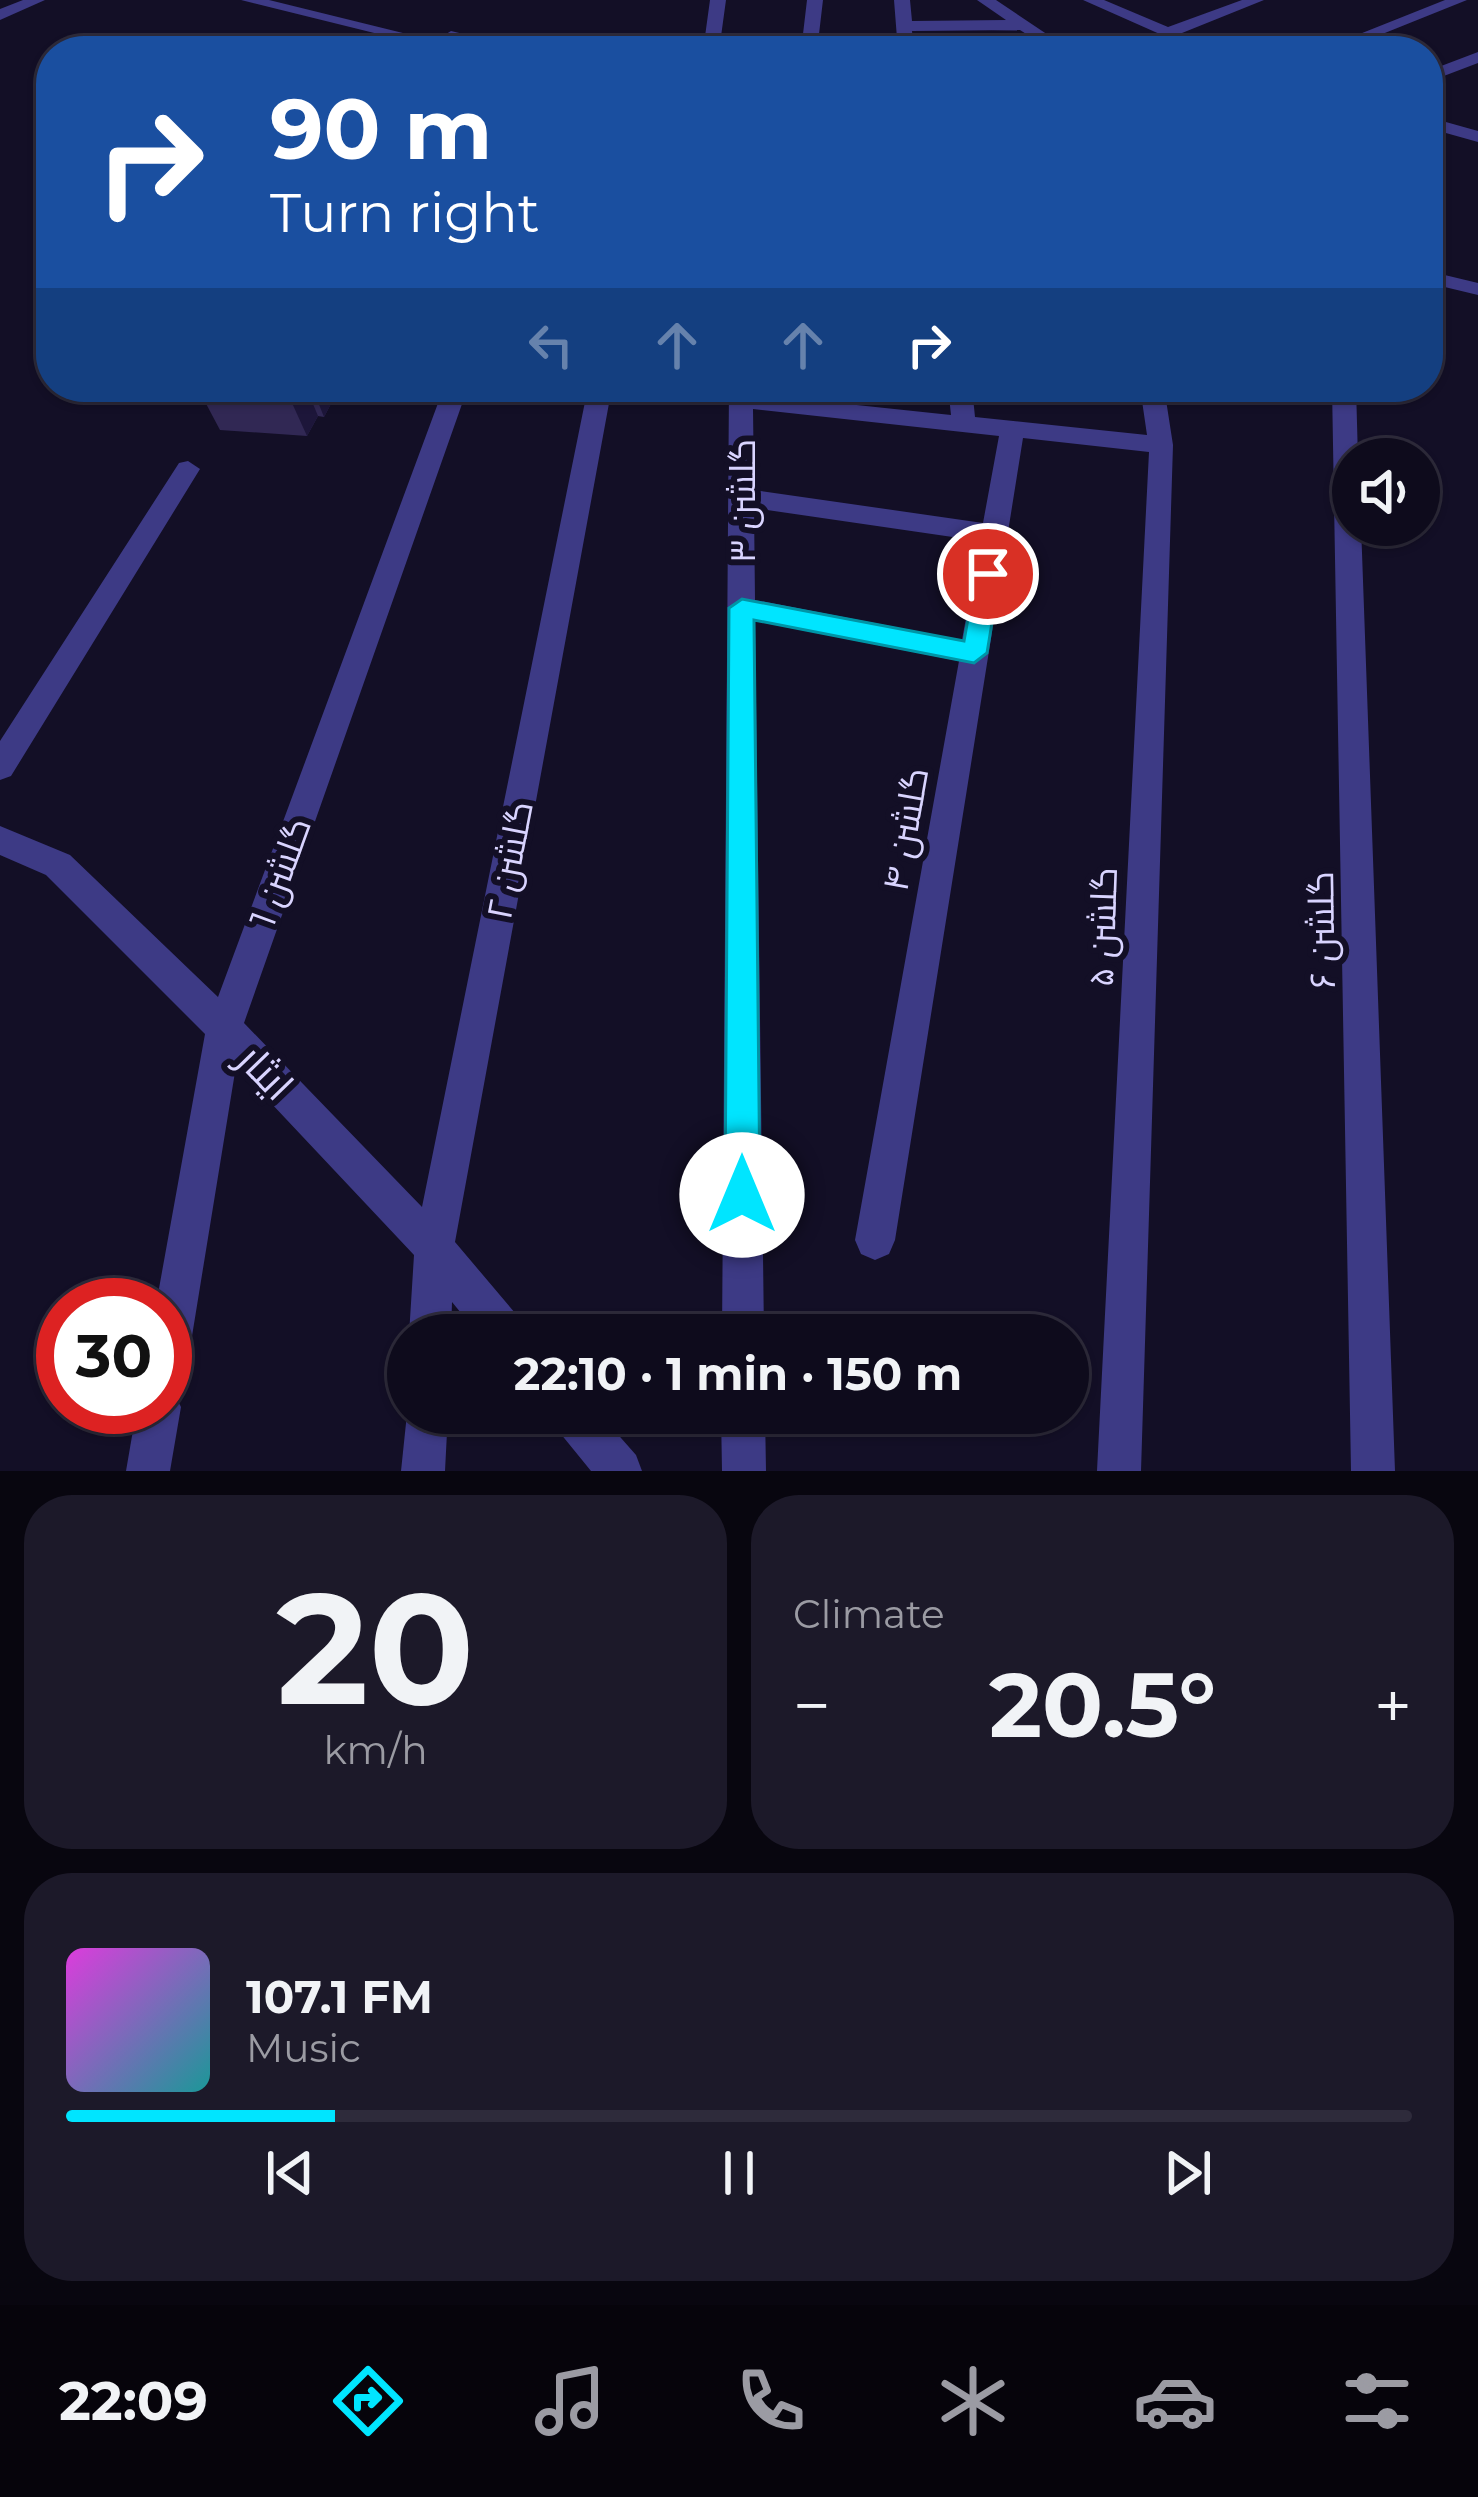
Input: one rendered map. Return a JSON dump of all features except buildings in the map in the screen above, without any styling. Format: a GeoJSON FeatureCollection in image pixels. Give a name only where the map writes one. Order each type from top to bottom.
{"type":"FeatureCollection","features":[{"type":"Feature","properties":{"kind":"street"},"geometry":{"type":"LineString","coordinates":[[0,15],[37,0]]}},
{"type":"Feature","properties":{"kind":"street"},"geometry":{"type":"LineString","coordinates":[[249,0],[404,36]]}},
{"type":"Feature","properties":{"kind":"street"},"geometry":{"type":"LineString","coordinates":[[297,0],[451,36]]}},
{"type":"Feature","properties":{"kind":"street"},"geometry":{"type":"LineString","coordinates":[[713,36],[718,0]]}},
{"type":"Feature","properties":{"kind":"street"},"geometry":{"type":"LineString","coordinates":[[811,36],[815,0]]}},
{"type":"Feature","properties":{"kind":"street"},"geometry":{"type":"LineString","coordinates":[[902,0],[905,36]]}},
{"type":"Feature","properties":{"kind":"street"},"geometry":{"type":"LineString","coordinates":[[985,0],[1041,36]]}},
{"type":"Feature","properties":{"kind":"street"},"geometry":{"type":"LineString","coordinates":[[1091,0],[1174,36]]}},
{"type":"Feature","properties":{"kind":"street"},"geometry":{"type":"LineString","coordinates":[[1166,33],[1256,0]]}},
{"type":"Feature","properties":{"kind":"street"},"geometry":{"type":"LineString","coordinates":[[1364,36],[1460,0]]}},
{"type":"Feature","properties":{"kind":"street"},"geometry":{"type":"LineString","coordinates":[[904,26],[1024,25]]}},
{"type":"Feature","properties":{"kind":"street"},"geometry":{"type":"LineString","coordinates":[[1443,71],[1478,56]]}},
{"type":"Feature","properties":{"kind":"street"},"geometry":{"type":"LineString","coordinates":[[1443,125],[1473,131]]}},
{"type":"Feature","properties":{"kind":"street"},"geometry":{"type":"LineString","coordinates":[[1443,261],[1478,269]]}},
{"type":"Feature","properties":{"kind":"street"},"geometry":{"type":"LineString","coordinates":[[1443,281],[1478,289]]}},
{"type":"Feature","properties":{"kind":"street","name":"گلشن 1"},"geometry":{"type":"LineString","coordinates":[[181,1278],[224,1028],[451,402]]}},
{"type":"Feature","properties":{"kind":"street","name":"گلشن ۲"},"geometry":{"type":"LineString","coordinates":[[431,1314],[434,1248],[597,402]]}},
{"type":"Feature","properties":{"kind":"street","name":"گلشن ۳"},"geometry":{"type":"LineString","coordinates":[[741,402],[743,1314]]}},
{"type":"Feature","properties":{"kind":"street"},"geometry":{"type":"LineString","coordinates":[[837,402],[964,425],[1161,446]]}},
{"type":"Feature","properties":{"kind":"street"},"geometry":{"type":"LineString","coordinates":[[962,402],[964,425]]}},
{"type":"Feature","properties":{"kind":"street","name":"گلشن ۵"},"geometry":{"type":"LineString","coordinates":[[1119,1471],[1161,446],[1154,402]]}},
{"type":"Feature","properties":{"kind":"street","name":"گلشن ۶"},"geometry":{"type":"LineString","coordinates":[[1344,402],[1373,1471]]}},
{"type":"Feature","properties":{"kind":"street","name":"گلشن ۴"},"geometry":{"type":"LineString","coordinates":[[875,1240],[1012,430]]}},
{"type":"Feature","properties":{"kind":"street"},"geometry":{"type":"LineString","coordinates":[[0,767],[188,469]]}},
{"type":"Feature","properties":{"kind":"street"},"geometry":{"type":"LineString","coordinates":[[742,497],[994,534]]}},
{"type":"Feature","properties":{"kind":"street"},"geometry":{"type":"LineString","coordinates":[[742,608],[974,653]]}},
{"type":"Feature","properties":{"kind":"street","name":"ایثار"},"geometry":{"type":"LineString","coordinates":[[0,840],[58,865],[224,1028],[434,1248],[489,1314]]}},
{"type":"Feature","properties":{"kind":"street"},"geometry":{"type":"LineString","coordinates":[[148,1471],[154,1434]]}},
{"type":"Feature","properties":{"kind":"street"},"geometry":{"type":"LineString","coordinates":[[423,1471],[425,1434]]}},
{"type":"Feature","properties":{"kind":"street"},"geometry":{"type":"LineString","coordinates":[[589,1434],[620,1471]]}},
{"type":"Feature","properties":{"kind":"street"},"geometry":{"type":"LineString","coordinates":[[743,1434],[744,1471]]}},
{"type":"Feature","properties":{"kind":"route"},"geometry":{"type":"LineString","coordinates":[[742,1195],[742,608],[974,653],[988,574]]}}]}
